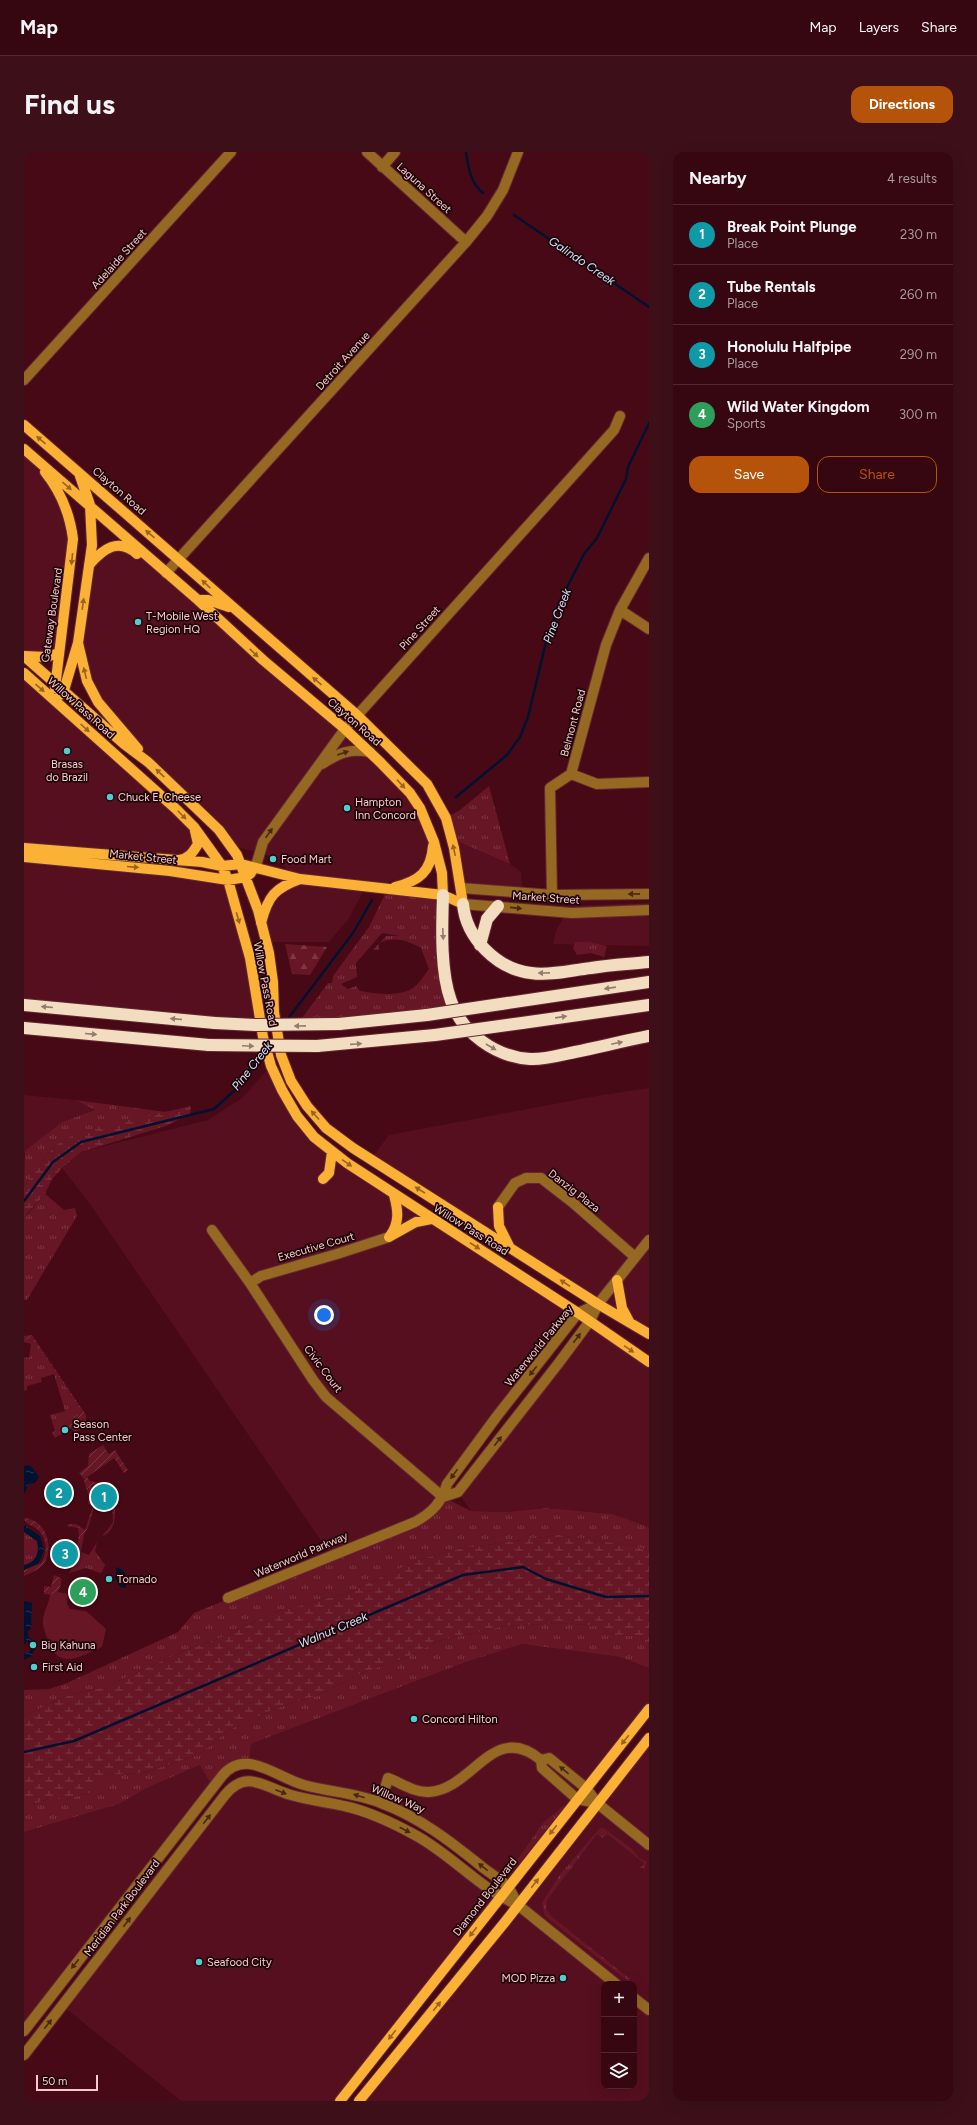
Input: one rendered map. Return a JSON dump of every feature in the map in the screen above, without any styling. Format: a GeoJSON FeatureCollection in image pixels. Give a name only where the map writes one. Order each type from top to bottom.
{"type":"FeatureCollection","features":[{"type":"Feature","properties":{"kind":"highway"},"geometry":{"type":"LineString","coordinates":[[442,895],[444,960],[451,1001],[462,1022],[490,1047],[509,1055],[530,1059],[554,1056],[649,1036]]}},
{"type":"Feature","properties":{"kind":"highway"},"geometry":{"type":"LineString","coordinates":[[463,904],[469,927],[480,945],[501,963],[531,973],[550,973],[649,962]]}},
{"type":"Feature","properties":{"kind":"highway"},"geometry":{"type":"LineString","coordinates":[[480,945],[487,919],[498,906]]}},
{"type":"Feature","properties":{"kind":"highway"},"geometry":{"type":"LineString","coordinates":[[24,1005],[215,1023],[255,1025],[339,1024],[427,1015],[649,982]]}},
{"type":"Feature","properties":{"kind":"highway"},"geometry":{"type":"LineString","coordinates":[[24,1028],[209,1044],[317,1046],[435,1035],[649,1005]]}},
{"type":"Feature","properties":{"kind":"main road","name":"Clayton Road"},"geometry":{"type":"LineString","coordinates":[[24,425],[357,716],[427,784],[446,818],[462,888],[463,904]]}},
{"type":"Feature","properties":{"kind":"main road","name":"Clayton Road"},"geometry":{"type":"LineString","coordinates":[[26,450],[198,600],[263,660],[345,729],[410,793],[420,808],[434,842],[442,873],[442,895]]}},
{"type":"Feature","properties":{"kind":"main road","name":"Gateway Boulevard"},"geometry":{"type":"LineString","coordinates":[[26,450],[50,479],[71,520],[73,539],[72,557],[54,683],[56,702]]}},
{"type":"Feature","properties":{"kind":"main road"},"geometry":{"type":"LineString","coordinates":[[56,702],[64,690],[78,643],[92,545],[90,505],[79,472]]}},
{"type":"Feature","properties":{"kind":"main road"},"geometry":{"type":"LineString","coordinates":[[89,565],[100,551],[121,545],[133,550],[152,567],[168,575]]}},
{"type":"Feature","properties":{"kind":"main road","name":"Clayton Road"},"geometry":{"type":"LineString","coordinates":[[198,600],[208,600],[233,608]]}},
{"type":"Feature","properties":{"kind":"main road"},"geometry":{"type":"LineString","coordinates":[[78,643],[87,681],[98,702],[148,762]]}},
{"type":"Feature","properties":{"kind":"main road"},"geometry":{"type":"LineString","coordinates":[[24,656],[46,657],[59,653]]}},
{"type":"Feature","properties":{"kind":"main road","name":"Willow Pass Road"},"geometry":{"type":"LineString","coordinates":[[24,656],[124,744],[148,762],[219,830],[237,855],[246,877],[261,924],[272,970],[276,1027],[281,1055],[291,1080],[307,1106],[326,1128],[353,1148],[598,1304],[649,1334]]}},
{"type":"Feature","properties":{"kind":"main road","name":"Willow Pass Road"},"geometry":{"type":"LineString","coordinates":[[24,674],[194,827],[222,866],[228,880],[251,964],[264,1042],[268,1055],[282,1090],[297,1116],[314,1137],[332,1152],[394,1195],[578,1313],[649,1362]]}},
{"type":"Feature","properties":{"kind":"main road"},"geometry":{"type":"LineString","coordinates":[[171,861],[185,860],[193,852],[198,844],[194,827]]}},
{"type":"Feature","properties":{"kind":"main road"},"geometry":{"type":"LineString","coordinates":[[388,888],[406,884],[424,875],[433,856],[434,842]]}},
{"type":"Feature","properties":{"kind":"main road","name":"Market Street"},"geometry":{"type":"LineString","coordinates":[[24,848],[171,861],[202,862],[222,866],[241,864],[255,869],[300,879],[442,895],[463,904]]}},
{"type":"Feature","properties":{"kind":"main road"},"geometry":{"type":"LineString","coordinates":[[38,850],[48,854],[72,856],[79,862],[84,858],[104,860],[116,856]]}},
{"type":"Feature","properties":{"kind":"main road","name":"Market Street"},"geometry":{"type":"LineString","coordinates":[[24,857],[170,871],[228,880],[246,877]]}},
{"type":"Feature","properties":{"kind":"main road"},"geometry":{"type":"LineString","coordinates":[[246,877],[255,869]]}},
{"type":"Feature","properties":{"kind":"main road"},"geometry":{"type":"LineString","coordinates":[[261,924],[264,910],[274,892],[287,884],[300,879]]}},
{"type":"Feature","properties":{"kind":"main road","name":"Market Street"},"geometry":{"type":"LineString","coordinates":[[442,895],[462,888]]}},
{"type":"Feature","properties":{"kind":"main road"},"geometry":{"type":"LineString","coordinates":[[323,1179],[329,1173],[332,1152]]}},
{"type":"Feature","properties":{"kind":"main road"},"geometry":{"type":"LineString","coordinates":[[389,1237],[396,1228],[398,1214],[394,1195]]}},
{"type":"Feature","properties":{"kind":"main road"},"geometry":{"type":"LineString","coordinates":[[498,1207],[498,1226],[510,1248]]}},
{"type":"Feature","properties":{"kind":"main road"},"geometry":{"type":"LineString","coordinates":[[389,1237],[416,1222],[431,1219]]}},
{"type":"Feature","properties":{"kind":"main road"},"geometry":{"type":"LineString","coordinates":[[617,1280],[622,1308],[630,1323]]}},
{"type":"Feature","properties":{"kind":"main road","name":"Diamond Boulevard"},"geometry":{"type":"LineString","coordinates":[[340,2101],[649,1709]]}},
{"type":"Feature","properties":{"kind":"main road"},"geometry":{"type":"LineString","coordinates":[[359,2101],[518,1905],[649,1738]]}},
{"type":"Feature","properties":{"kind":"street","name":"Adelaide Street"},"geometry":{"type":"LineString","coordinates":[[24,380],[231,152]]}},
{"type":"Feature","properties":{"kind":"street","name":"Laguna Street"},"geometry":{"type":"LineString","coordinates":[[367,152],[466,242]]}},
{"type":"Feature","properties":{"kind":"street"},"geometry":{"type":"LineString","coordinates":[[382,167],[395,152]]}},
{"type":"Feature","properties":{"kind":"street","name":"Detroit Avenue"},"geometry":{"type":"LineString","coordinates":[[168,575],[179,559],[466,242],[487,216],[501,194],[518,152]]}},
{"type":"Feature","properties":{"kind":"street","name":"Pine Street"},"geometry":{"type":"LineString","coordinates":[[255,869],[263,842],[345,729],[614,430],[620,416]]}},
{"type":"Feature","properties":{"kind":"street","name":"Belmont Road"},"geometry":{"type":"LineString","coordinates":[[552,895],[550,788],[571,774],[606,645],[620,610],[649,558]]}},
{"type":"Feature","properties":{"kind":"street"},"geometry":{"type":"LineString","coordinates":[[620,610],[649,629]]}},
{"type":"Feature","properties":{"kind":"street"},"geometry":{"type":"LineString","coordinates":[[318,766],[344,751],[358,750],[370,752]]}},
{"type":"Feature","properties":{"kind":"street"},"geometry":{"type":"LineString","coordinates":[[571,774],[597,784],[649,782]]}},
{"type":"Feature","properties":{"kind":"street","name":"Market Street"},"geometry":{"type":"LineString","coordinates":[[462,888],[552,895],[649,894]]}},
{"type":"Feature","properties":{"kind":"street","name":"Market Street"},"geometry":{"type":"LineString","coordinates":[[463,904],[572,913],[649,910]]}},
{"type":"Feature","properties":{"kind":"street","name":"Danzig Plaza"},"geometry":{"type":"LineString","coordinates":[[498,1207],[515,1183],[526,1178],[541,1178],[572,1202],[635,1257]]}},
{"type":"Feature","properties":{"kind":"street","name":"Civic Court"},"geometry":{"type":"LineString","coordinates":[[212,1230],[250,1283],[313,1380],[326,1397],[443,1497]]}},
{"type":"Feature","properties":{"kind":"street","name":"Executive Court"},"geometry":{"type":"LineString","coordinates":[[250,1283],[261,1276],[389,1237]]}},
{"type":"Feature","properties":{"kind":"street"},"geometry":{"type":"LineString","coordinates":[[598,1304],[649,1240]]}},
{"type":"Feature","properties":{"kind":"street","name":"Waterworld Parkway"},"geometry":{"type":"LineString","coordinates":[[228,1598],[415,1522],[430,1514],[443,1497],[447,1484],[578,1313],[598,1304]]}},
{"type":"Feature","properties":{"kind":"street","name":"Waterworld Parkway"},"geometry":{"type":"LineString","coordinates":[[443,1497],[458,1492],[590,1321],[598,1304]]}},
{"type":"Feature","properties":{"kind":"street"},"geometry":{"type":"LineString","coordinates":[[381,1802],[388,1778],[420,1792],[430,1792],[456,1783],[491,1754],[506,1747],[525,1749],[541,1760],[542,1768],[577,1799],[597,1803]]}},
{"type":"Feature","properties":{"kind":"street"},"geometry":{"type":"LineString","coordinates":[[541,1760],[549,1758],[586,1788],[597,1803],[649,1845]]}},
{"type":"Feature","properties":{"kind":"street","name":"Willow Way"},"geometry":{"type":"LineString","coordinates":[[242,1763],[259,1765],[304,1785],[349,1793],[381,1802],[424,1824],[508,1887],[518,1905]]}},
{"type":"Feature","properties":{"kind":"street","name":"Meridian Park Boulevard"},"geometry":{"type":"LineString","coordinates":[[24,2031],[226,1771],[231,1767],[242,1763]]}},
{"type":"Feature","properties":{"kind":"street","name":"Willow Way"},"geometry":{"type":"LineString","coordinates":[[245,1782],[261,1783],[300,1798],[346,1806],[396,1826],[416,1836],[449,1858],[500,1898],[518,1905],[612,1981]]}},
{"type":"Feature","properties":{"kind":"street","name":"Meridian Park Boulevard"},"geometry":{"type":"LineString","coordinates":[[24,2055],[225,1795],[232,1788],[245,1782]]}},
{"type":"Feature","properties":{"kind":"street"},"geometry":{"type":"LineString","coordinates":[[637,2000],[649,2010]]}},
{"type":"Feature","properties":{"kind":"shaded area"},"geometry":{"type":"Polygon","coordinates":[[[24,449],[50,479],[71,520],[59,653],[24,656],[24,449]]]}},
{"type":"Feature","properties":{"kind":"shaded area"},"geometry":{"type":"Polygon","coordinates":[[[133,550],[152,567],[170,577],[345,729],[420,808],[435,864],[411,878],[366,886],[349,918],[329,942],[266,942],[261,925],[275,897],[300,878],[267,855],[230,845],[148,762],[98,702],[78,643],[89,565],[100,551],[133,550]]]}},
{"type":"Feature","properties":{"kind":"shaded area"},"geometry":{"type":"Polygon","coordinates":[[[24,673],[194,827],[198,844],[185,859],[24,848],[24,673]]]}},
{"type":"Feature","properties":{"kind":"shaded area"},"geometry":{"type":"Polygon","coordinates":[[[452,839],[510,864],[521,872],[523,893],[461,888],[452,839]]]}},
{"type":"Feature","properties":{"kind":"shaded area"},"geometry":{"type":"Polygon","coordinates":[[[24,857],[228,880],[262,1025],[24,1005],[24,857]]]}},
{"type":"Feature","properties":{"kind":"shaded area"},"geometry":{"type":"Polygon","coordinates":[[[649,903],[649,946],[553,944],[556,931],[570,906],[649,903]]]}},
{"type":"Feature","properties":{"kind":"shaded area"},"geometry":{"type":"Polygon","coordinates":[[[271,1066],[314,1137],[578,1313],[430,1514],[331,1555],[90,1204],[62,1168],[81,1152],[208,1120],[242,1098],[271,1066]]]}},
{"type":"Feature","properties":{"kind":"shaded area"},"geometry":{"type":"Polygon","coordinates":[[[649,1088],[649,1334],[371,1159],[389,1135],[602,1095],[649,1088]]]}},
{"type":"Feature","properties":{"kind":"shaded area"},"geometry":{"type":"Polygon","coordinates":[[[24,1095],[75,1100],[95,1110],[62,1122],[24,1153],[24,1095]]]}},
{"type":"Feature","properties":{"kind":"shaded area"},"geometry":{"type":"Polygon","coordinates":[[[590,1321],[649,1362],[649,1527],[613,1514],[547,1508],[504,1512],[471,1511],[458,1492],[590,1321]]]}},
{"type":"Feature","properties":{"kind":"shaded area"},"geometry":{"type":"Polygon","coordinates":[[[522,1644],[620,1657],[649,1668],[649,1709],[508,1887],[404,1812],[304,1785],[249,1763],[251,1744],[466,1662],[522,1644]]]}},
{"type":"Feature","properties":{"kind":"shaded area"},"geometry":{"type":"Polygon","coordinates":[[[649,1738],[649,2101],[359,2101],[649,1738]]]}},
{"type":"Feature","properties":{"kind":"shaded area"},"geometry":{"type":"Polygon","coordinates":[[[200,1765],[213,1788],[24,2031],[24,1832],[119,1804],[147,1788],[200,1765]]]}},
{"type":"Feature","properties":{"kind":"shaded area"},"geometry":{"type":"Polygon","coordinates":[[[245,1782],[396,1826],[500,1897],[340,2101],[181,2101],[63,2006],[225,1795],[245,1782]]]}},
{"type":"Feature","properties":{"kind":"green space"},"geometry":{"type":"Polygon","coordinates":[[[489,786],[510,864],[452,839],[446,818],[460,810],[489,786]]]}},
{"type":"Feature","properties":{"kind":"green space"},"geometry":{"type":"Polygon","coordinates":[[[388,888],[443,895],[444,960],[456,1011],[296,1026],[328,983],[332,983],[333,976],[369,927],[388,888]],[[382,933],[356,963],[357,977],[341,984],[348,989],[356,986],[360,991],[394,994],[407,991],[418,984],[429,969],[421,948],[411,943],[395,939],[380,943],[386,936],[399,936],[382,933]]]}},
{"type":"Feature","properties":{"kind":"green space"},"geometry":{"type":"Polygon","coordinates":[[[575,942],[589,942],[607,946],[604,957],[591,953],[577,955],[573,948],[575,942]]]}},
{"type":"Feature","properties":{"kind":"green space"},"geometry":{"type":"Polygon","coordinates":[[[285,944],[327,947],[310,975],[292,974],[285,944]]]}},
{"type":"Feature","properties":{"kind":"green space"},"geometry":{"type":"Polygon","coordinates":[[[379,944],[379,950],[373,950],[379,944]]]}},
{"type":"Feature","properties":{"kind":"green space"},"geometry":{"type":"Polygon","coordinates":[[[75,1100],[166,1112],[55,1146],[24,1187],[25,1151],[62,1122],[95,1110],[75,1100]]]}},
{"type":"Feature","properties":{"kind":"green space"},"geometry":{"type":"Polygon","coordinates":[[[191,1106],[190,1114],[166,1126],[81,1152],[62,1168],[52,1179],[45,1194],[27,1214],[24,1222],[24,1187],[55,1146],[72,1136],[98,1127],[191,1106]]]}},
{"type":"Feature","properties":{"kind":"green space"},"geometry":{"type":"Polygon","coordinates":[[[45,1194],[64,1210],[75,1208],[77,1216],[27,1300],[24,1300],[24,1222],[27,1215],[45,1194]]]}},
{"type":"Feature","properties":{"kind":"green space"},"geometry":{"type":"Polygon","coordinates":[[[32,1335],[86,1415],[85,1426],[75,1433],[71,1428],[55,1438],[52,1433],[82,1413],[41,1349],[33,1341],[24,1339],[24,1336],[32,1335]]]}},
{"type":"Feature","properties":{"kind":"green space"},"geometry":{"type":"Polygon","coordinates":[[[24,1339],[33,1341],[41,1349],[82,1413],[55,1431],[50,1415],[65,1411],[54,1374],[41,1378],[42,1382],[27,1386],[27,1390],[24,1391],[24,1357],[29,1358],[31,1344],[24,1342],[24,1339]]]}},
{"type":"Feature","properties":{"kind":"green space"},"geometry":{"type":"Polygon","coordinates":[[[103,1445],[109,1454],[115,1450],[128,1470],[124,1473],[114,1458],[87,1477],[90,1481],[105,1485],[111,1489],[115,1496],[115,1513],[113,1525],[111,1530],[102,1536],[113,1523],[112,1496],[104,1486],[91,1485],[97,1496],[89,1525],[84,1535],[79,1536],[78,1528],[67,1526],[68,1524],[76,1524],[85,1530],[93,1506],[88,1504],[89,1497],[84,1481],[85,1480],[79,1473],[88,1466],[89,1454],[103,1445]]]}},
{"type":"Feature","properties":{"kind":"green space"},"geometry":{"type":"Polygon","coordinates":[[[443,1497],[471,1511],[504,1512],[547,1508],[613,1514],[649,1527],[649,1551],[635,1546],[558,1535],[459,1549],[419,1560],[347,1593],[273,1613],[226,1636],[186,1650],[105,1687],[64,1697],[24,1716],[24,1690],[49,1689],[67,1683],[178,1632],[194,1613],[415,1522],[443,1497]]]}},
{"type":"Feature","properties":{"kind":"green space"},"geometry":{"type":"Polygon","coordinates":[[[24,1518],[31,1519],[37,1523],[46,1534],[48,1541],[48,1555],[41,1567],[24,1576],[24,1570],[41,1563],[45,1555],[46,1546],[41,1533],[36,1528],[28,1524],[24,1518]]]}},
{"type":"Feature","properties":{"kind":"green space"},"geometry":{"type":"Polygon","coordinates":[[[24,1532],[37,1541],[38,1549],[32,1562],[24,1565],[24,1532]]]}},
{"type":"Feature","properties":{"kind":"green space"},"geometry":{"type":"Polygon","coordinates":[[[84,1535],[81,1552],[89,1555],[97,1542],[95,1551],[105,1565],[100,1573],[86,1568],[69,1573],[74,1563],[80,1556],[77,1547],[79,1536],[84,1535]]]}},
{"type":"Feature","properties":{"kind":"green space"},"geometry":{"type":"Polygon","coordinates":[[[558,1535],[635,1546],[649,1551],[649,1647],[645,1647],[640,1636],[614,1635],[597,1626],[563,1623],[504,1626],[438,1641],[408,1657],[361,1673],[319,1695],[274,1709],[229,1730],[198,1755],[142,1773],[107,1775],[90,1793],[64,1799],[48,1799],[24,1807],[24,1716],[64,1697],[105,1687],[186,1650],[226,1636],[273,1613],[347,1593],[418,1560],[459,1549],[558,1535]]]}},
{"type":"Feature","properties":{"kind":"green space"},"geometry":{"type":"Polygon","coordinates":[[[54,1575],[61,1578],[58,1590],[53,1595],[44,1594],[44,1586],[51,1587],[54,1575]]]}},
{"type":"Feature","properties":{"kind":"green space"},"geometry":{"type":"Polygon","coordinates":[[[58,1592],[68,1594],[67,1604],[70,1609],[86,1611],[106,1629],[102,1647],[71,1659],[64,1659],[53,1651],[44,1631],[43,1619],[50,1595],[58,1592]]]}},
{"type":"Feature","properties":{"kind":"green space"},"geometry":{"type":"Polygon","coordinates":[[[563,1623],[597,1626],[614,1635],[640,1636],[645,1647],[649,1647],[649,1668],[620,1657],[522,1644],[466,1662],[251,1744],[249,1763],[245,1763],[213,1788],[200,1765],[147,1788],[119,1804],[24,1832],[24,1807],[48,1799],[64,1799],[90,1793],[107,1775],[142,1773],[198,1755],[229,1730],[274,1709],[319,1695],[361,1673],[408,1657],[438,1641],[504,1626],[563,1623]]]}},
{"type":"Feature","properties":{"kind":"green space"},"geometry":{"type":"Polygon","coordinates":[[[564,1805],[565,1806],[520,1862],[513,1869],[503,1872],[504,1868],[516,1862],[542,1824],[564,1805]]]}},
{"type":"Feature","properties":{"kind":"green space"},"geometry":{"type":"Polygon","coordinates":[[[600,1828],[604,1828],[632,1849],[639,1858],[647,1862],[644,1868],[640,1868],[644,1863],[607,1834],[602,1838],[597,1834],[547,1900],[546,1909],[552,1917],[630,1979],[629,1981],[545,1916],[542,1903],[561,1873],[600,1828]]]}},
{"type":"Feature","properties":{"kind":"water"},"geometry":{"type":"Polygon","coordinates":[[[28,1465],[32,1467],[39,1477],[35,1483],[29,1484],[24,1494],[24,1466],[28,1465]]]}},
{"type":"Feature","properties":{"kind":"water"},"geometry":{"type":"Polygon","coordinates":[[[24,1525],[40,1536],[44,1550],[39,1563],[24,1570],[24,1565],[32,1562],[36,1556],[38,1545],[37,1541],[24,1532],[24,1525]]]}},
{"type":"Feature","properties":{"kind":"water"},"geometry":{"type":"Polygon","coordinates":[[[117,1567],[125,1573],[127,1582],[125,1588],[120,1587],[115,1578],[117,1567]]]}},
{"type":"Feature","properties":{"kind":"water"},"geometry":{"type":"Polygon","coordinates":[[[81,1582],[88,1585],[93,1583],[98,1593],[86,1601],[73,1601],[68,1595],[69,1590],[74,1585],[81,1582]]]}},
{"type":"Feature","properties":{"kind":"water"},"geometry":{"type":"Polygon","coordinates":[[[24,1601],[32,1603],[31,1628],[28,1631],[28,1636],[36,1644],[32,1656],[24,1660],[24,1654],[30,1651],[31,1648],[27,1641],[24,1645],[24,1601]]]}},
{"type":"Feature","properties":{"kind":"waterway","name":"Galindo Creek"},"geometry":{"type":"LineString","coordinates":[[466,152],[469,169],[473,180],[483,193]]}},
{"type":"Feature","properties":{"kind":"waterway","name":"Galindo Creek"},"geometry":{"type":"LineString","coordinates":[[514,215],[649,307]]}},
{"type":"Feature","properties":{"kind":"waterway","name":"Pine Creek"},"geometry":{"type":"LineString","coordinates":[[456,797],[507,755],[520,737],[528,717],[546,642],[559,603],[584,554],[597,538],[626,479],[628,467],[649,423]]}},
{"type":"Feature","properties":{"kind":"waterway","name":"Pine Creek"},"geometry":{"type":"LineString","coordinates":[[287,1020],[353,933],[372,900]]}},
{"type":"Feature","properties":{"kind":"waterway","name":"Pine Creek"},"geometry":{"type":"LineString","coordinates":[[24,1201],[53,1162],[81,1142],[214,1109],[234,1091],[264,1052]]}},
{"type":"Feature","properties":{"kind":"waterway","name":"Walnut Creek"},"geometry":{"type":"LineString","coordinates":[[24,1752],[74,1741],[463,1575],[523,1567],[546,1579],[606,1597],[649,1596]]}},
{"type":"Feature","properties":{"kind":"place","name":"T-Mobile West Region HQ"},"geometry":{"type":"Point","coordinates":[138,622]}},
{"type":"Feature","properties":{"kind":"place","name":"Brasas do Brazil"},"geometry":{"type":"Point","coordinates":[67,751]}},
{"type":"Feature","properties":{"kind":"place","name":"Chuck E. Cheese"},"geometry":{"type":"Point","coordinates":[110,797]}},
{"type":"Feature","properties":{"kind":"place","name":"Hampton Inn Concord"},"geometry":{"type":"Point","coordinates":[347,808]}},
{"type":"Feature","properties":{"kind":"place","name":"Food Mart"},"geometry":{"type":"Point","coordinates":[273,859]}},
{"type":"Feature","properties":{"kind":"place","name":"Season Pass Center"},"geometry":{"type":"Point","coordinates":[65,1430]}},
{"type":"Feature","properties":{"kind":"place","name":"Tube Rentals"},"geometry":{"type":"Point","coordinates":[59,1493]}},
{"type":"Feature","properties":{"kind":"place","name":"Break Point Plunge"},"geometry":{"type":"Point","coordinates":[104,1497]}},
{"type":"Feature","properties":{"kind":"place","name":"Honolulu Halfpipe"},"geometry":{"type":"Point","coordinates":[65,1554]}},
{"type":"Feature","properties":{"kind":"place","name":"Tornado"},"geometry":{"type":"Point","coordinates":[109,1579]}},
{"type":"Feature","properties":{"kind":"place","name":"Wild Water Kingdom"},"geometry":{"type":"Point","coordinates":[83,1592]}},
{"type":"Feature","properties":{"kind":"place","name":"Big Kahuna"},"geometry":{"type":"Point","coordinates":[33,1645]}},
{"type":"Feature","properties":{"kind":"place","name":"First Aid"},"geometry":{"type":"Point","coordinates":[34,1667]}},
{"type":"Feature","properties":{"kind":"place","name":"Concord Hilton"},"geometry":{"type":"Point","coordinates":[414,1719]}},
{"type":"Feature","properties":{"kind":"place","name":"Seafood City"},"geometry":{"type":"Point","coordinates":[199,1962]}},
{"type":"Feature","properties":{"kind":"place","name":"MOD Pizza"},"geometry":{"type":"Point","coordinates":[563,1978]}}]}
